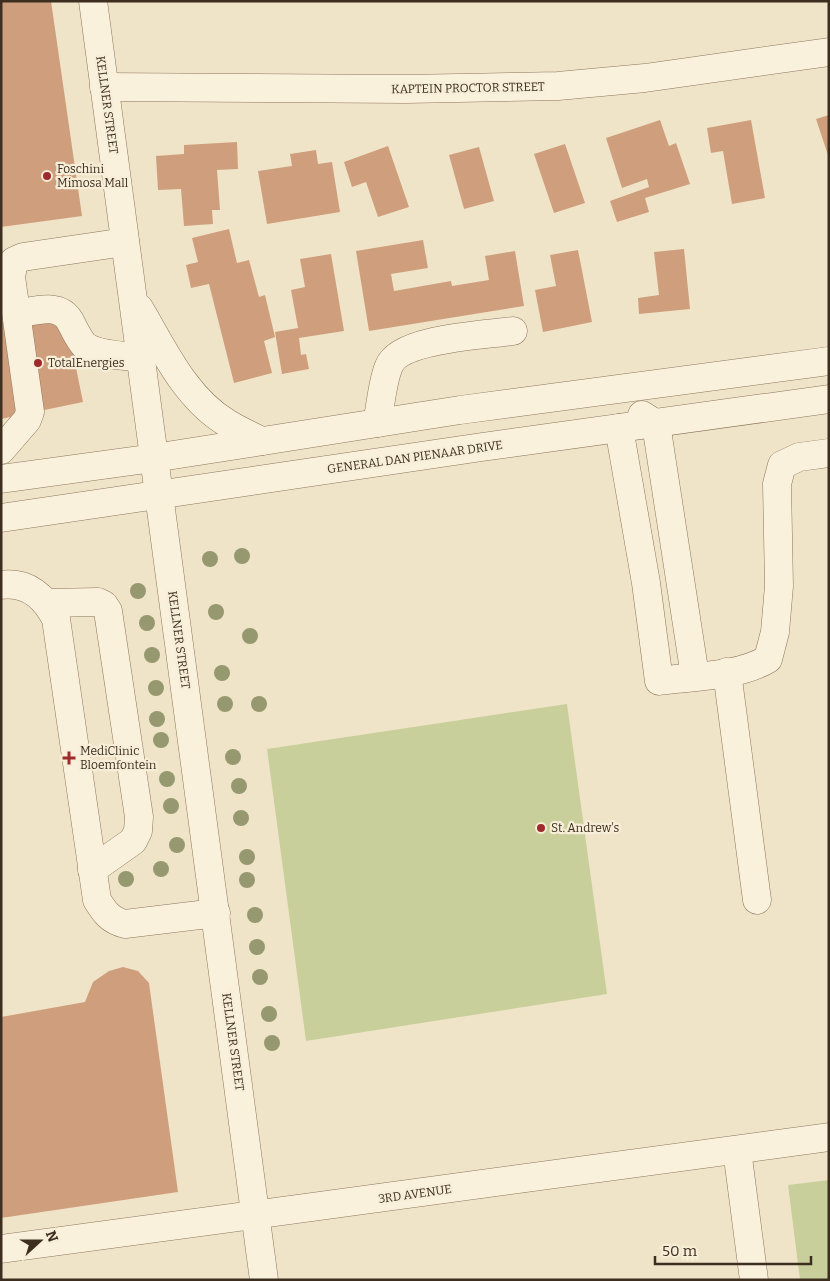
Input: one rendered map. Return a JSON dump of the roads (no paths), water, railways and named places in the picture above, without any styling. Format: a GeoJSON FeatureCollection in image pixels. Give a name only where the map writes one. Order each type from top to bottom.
{"type":"FeatureCollection","features":[{"type":"Feature","properties":{"kind":"street","name":"KELLNER STREET"},"geometry":{"type":"LineString","coordinates":[[93,1],[264,1280]]}},
{"type":"Feature","properties":{"kind":"street","name":"KAPTEIN PROCTOR STREET"},"geometry":{"type":"LineString","coordinates":[[104,87],[377,89],[558,86],[646,78],[829,52]]}},
{"type":"Feature","properties":{"kind":"street"},"geometry":{"type":"LineString","coordinates":[[1,450],[27,420],[30,412],[11,277],[14,261],[23,257],[125,242]]}},
{"type":"Feature","properties":{"kind":"street"},"geometry":{"type":"LineString","coordinates":[[133,298],[164,351],[195,396],[226,422],[261,441]]}},
{"type":"Feature","properties":{"kind":"street"},"geometry":{"type":"LineString","coordinates":[[17,314],[52,309],[60,310],[66,314],[85,346],[95,350],[141,358]]}},
{"type":"Feature","properties":{"kind":"street"},"geometry":{"type":"LineString","coordinates":[[377,423],[389,364],[400,353],[433,342],[513,331]]}},
{"type":"Feature","properties":{"kind":"street"},"geometry":{"type":"LineString","coordinates":[[1,479],[154,458],[377,423],[829,361]]}},
{"type":"Feature","properties":{"kind":"street"},"geometry":{"type":"LineString","coordinates":[[554,398],[614,402],[632,409],[656,424],[695,676]]}},
{"type":"Feature","properties":{"kind":"street","name":"GENERAL DAN PIENAAR DRIVE"},"geometry":{"type":"LineString","coordinates":[[1,518],[829,399]]}},
{"type":"Feature","properties":{"kind":"street"},"geometry":{"type":"LineString","coordinates":[[619,428],[646,583],[659,682],[726,672],[759,664],[768,659],[772,650],[779,586],[777,484],[782,465],[799,457],[829,453]]}},
{"type":"Feature","properties":{"kind":"street"},"geometry":{"type":"LineString","coordinates":[[1,585],[20,586],[37,593],[48,603],[56,618],[97,900],[106,915],[114,921],[126,924],[216,913]]}},
{"type":"Feature","properties":{"kind":"street"},"geometry":{"type":"LineString","coordinates":[[48,603],[98,602],[104,605],[108,611],[138,817],[138,831],[133,841],[92,870]]}},
{"type":"Feature","properties":{"kind":"street"},"geometry":{"type":"LineString","coordinates":[[726,672],[757,900]]}},
{"type":"Feature","properties":{"kind":"street","name":"3RD AVENUE"},"geometry":{"type":"LineString","coordinates":[[1,1249],[829,1138]]}},
{"type":"Feature","properties":{"kind":"street"},"geometry":{"type":"LineString","coordinates":[[738,1150],[754,1280]]}},
{"type":"Feature","properties":{"kind":"place","name":"Foschini Mimosa Mall"},"geometry":{"type":"Point","coordinates":[47,176]}},
{"type":"Feature","properties":{"kind":"place","name":"TotalEnergies"},"geometry":{"type":"Point","coordinates":[38,363]}},
{"type":"Feature","properties":{"kind":"place","name":"MediClinic Bloemfontein"},"geometry":{"type":"Point","coordinates":[69,758]}},
{"type":"Feature","properties":{"kind":"place","name":"St. Andrew's"},"geometry":{"type":"Point","coordinates":[541,828]}}]}
